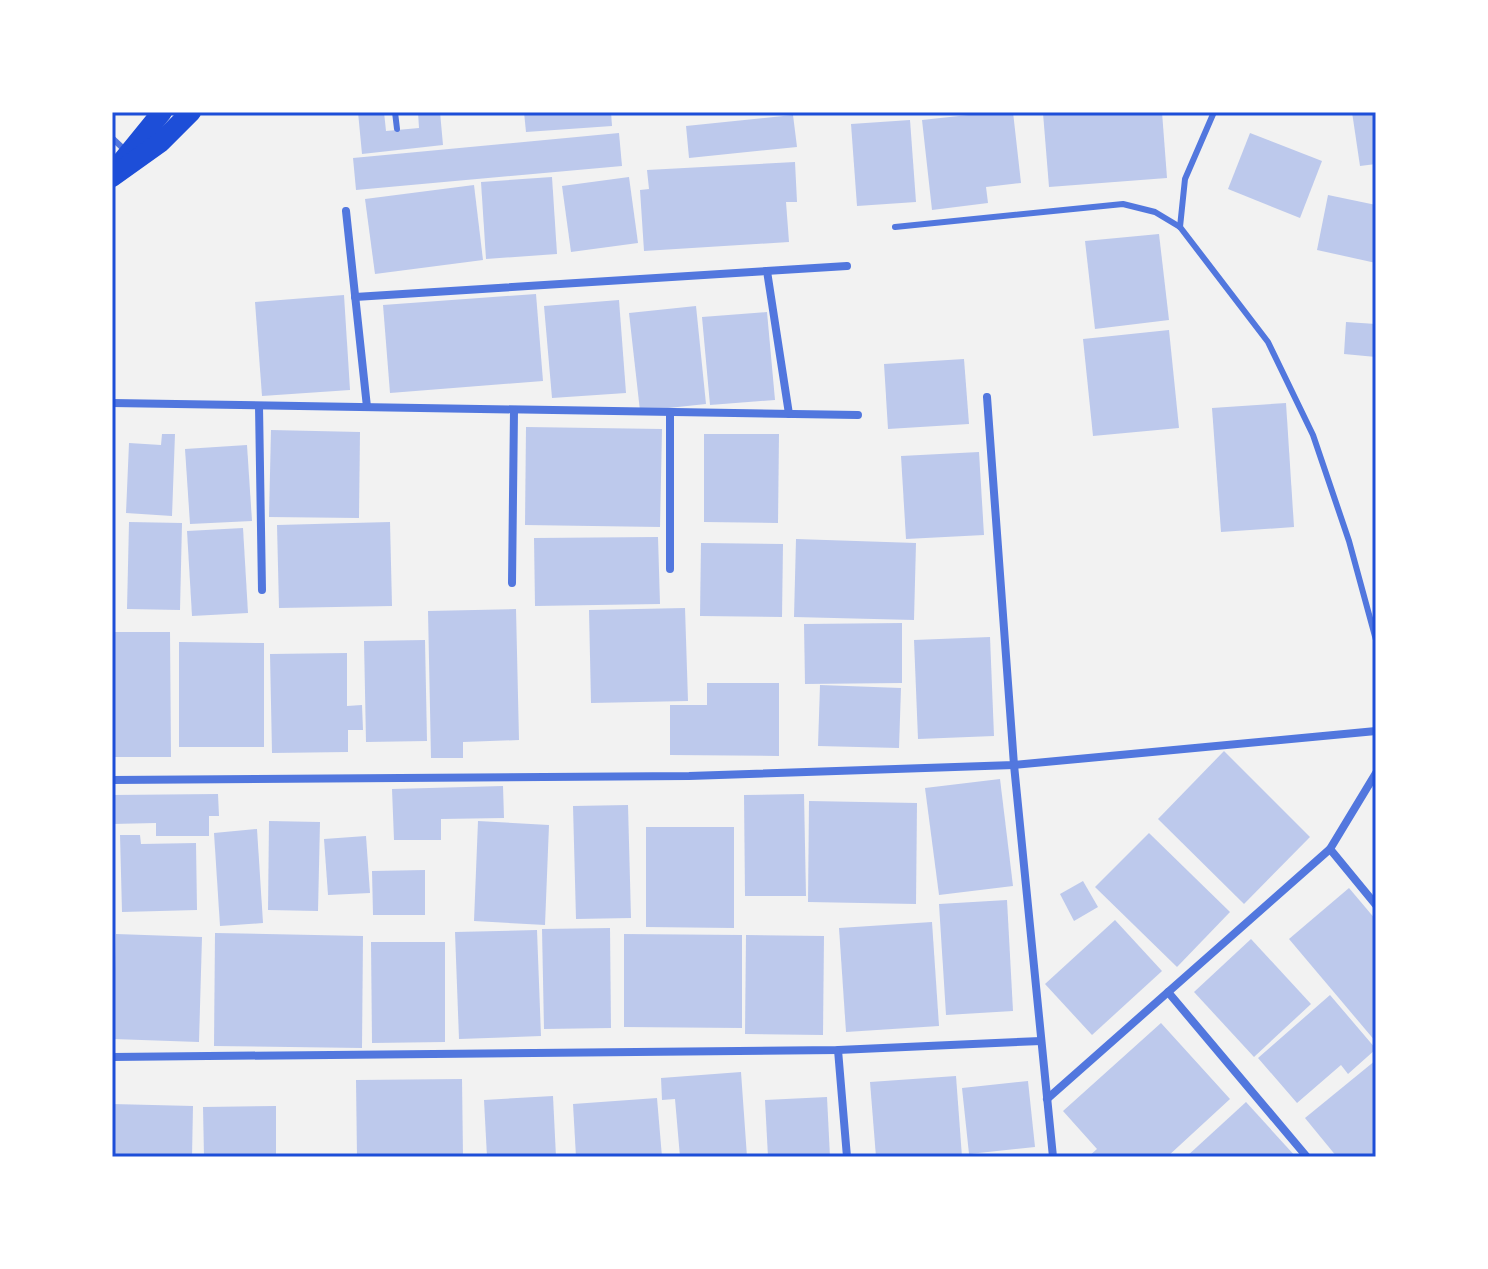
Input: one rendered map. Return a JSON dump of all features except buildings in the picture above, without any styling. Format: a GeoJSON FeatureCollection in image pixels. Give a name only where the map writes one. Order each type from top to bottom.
{"type":"FeatureCollection","features":[{"type":"Feature","properties":{"kind":"main road"},"geometry":{"type":"LineString","coordinates":[[112,175],[161,142],[191,112]]}},
{"type":"Feature","properties":{"kind":"main road"},"geometry":{"type":"LineString","coordinates":[[112,175],[120,145],[158,114]]}},
{"type":"Feature","properties":{"kind":"street"},"geometry":{"type":"LineString","coordinates":[[346,211],[367,407]]}},
{"type":"Feature","properties":{"kind":"street"},"geometry":{"type":"LineString","coordinates":[[355,297],[847,266]]}},
{"type":"Feature","properties":{"kind":"street"},"geometry":{"type":"LineString","coordinates":[[767,271],[789,414]]}},
{"type":"Feature","properties":{"kind":"street"},"geometry":{"type":"LineString","coordinates":[[987,397],[1014,765],[1053,1157]]}},
{"type":"Feature","properties":{"kind":"street"},"geometry":{"type":"LineString","coordinates":[[112,403],[858,415]]}},
{"type":"Feature","properties":{"kind":"street"},"geometry":{"type":"LineString","coordinates":[[259,406],[262,590]]}},
{"type":"Feature","properties":{"kind":"street"},"geometry":{"type":"LineString","coordinates":[[512,583],[514,410]]}},
{"type":"Feature","properties":{"kind":"street"},"geometry":{"type":"LineString","coordinates":[[670,412],[670,569]]}},
{"type":"Feature","properties":{"kind":"street"},"geometry":{"type":"LineString","coordinates":[[112,780],[689,776],[1014,765],[1376,731]]}},
{"type":"Feature","properties":{"kind":"street"},"geometry":{"type":"LineString","coordinates":[[1047,1099],[1330,849],[1376,773]]}},
{"type":"Feature","properties":{"kind":"street"},"geometry":{"type":"LineString","coordinates":[[1330,849],[1376,905]]}},
{"type":"Feature","properties":{"kind":"street"},"geometry":{"type":"LineString","coordinates":[[1168,992],[1307,1157]]}},
{"type":"Feature","properties":{"kind":"street"},"geometry":{"type":"LineString","coordinates":[[112,1057],[838,1050],[1041,1041]]}},
{"type":"Feature","properties":{"kind":"street"},"geometry":{"type":"LineString","coordinates":[[838,1050],[847,1157]]}},
{"type":"Feature","properties":{"kind":"lane"},"geometry":{"type":"LineString","coordinates":[[395,112],[397,129]]}},
{"type":"Feature","properties":{"kind":"lane"},"geometry":{"type":"LineString","coordinates":[[1180,227],[1185,179],[1214,112]]}},
{"type":"Feature","properties":{"kind":"lane"},"geometry":{"type":"LineString","coordinates":[[895,227],[1123,204],[1155,212],[1180,227],[1268,342],[1313,435],[1349,541],[1376,640]]}}]}
